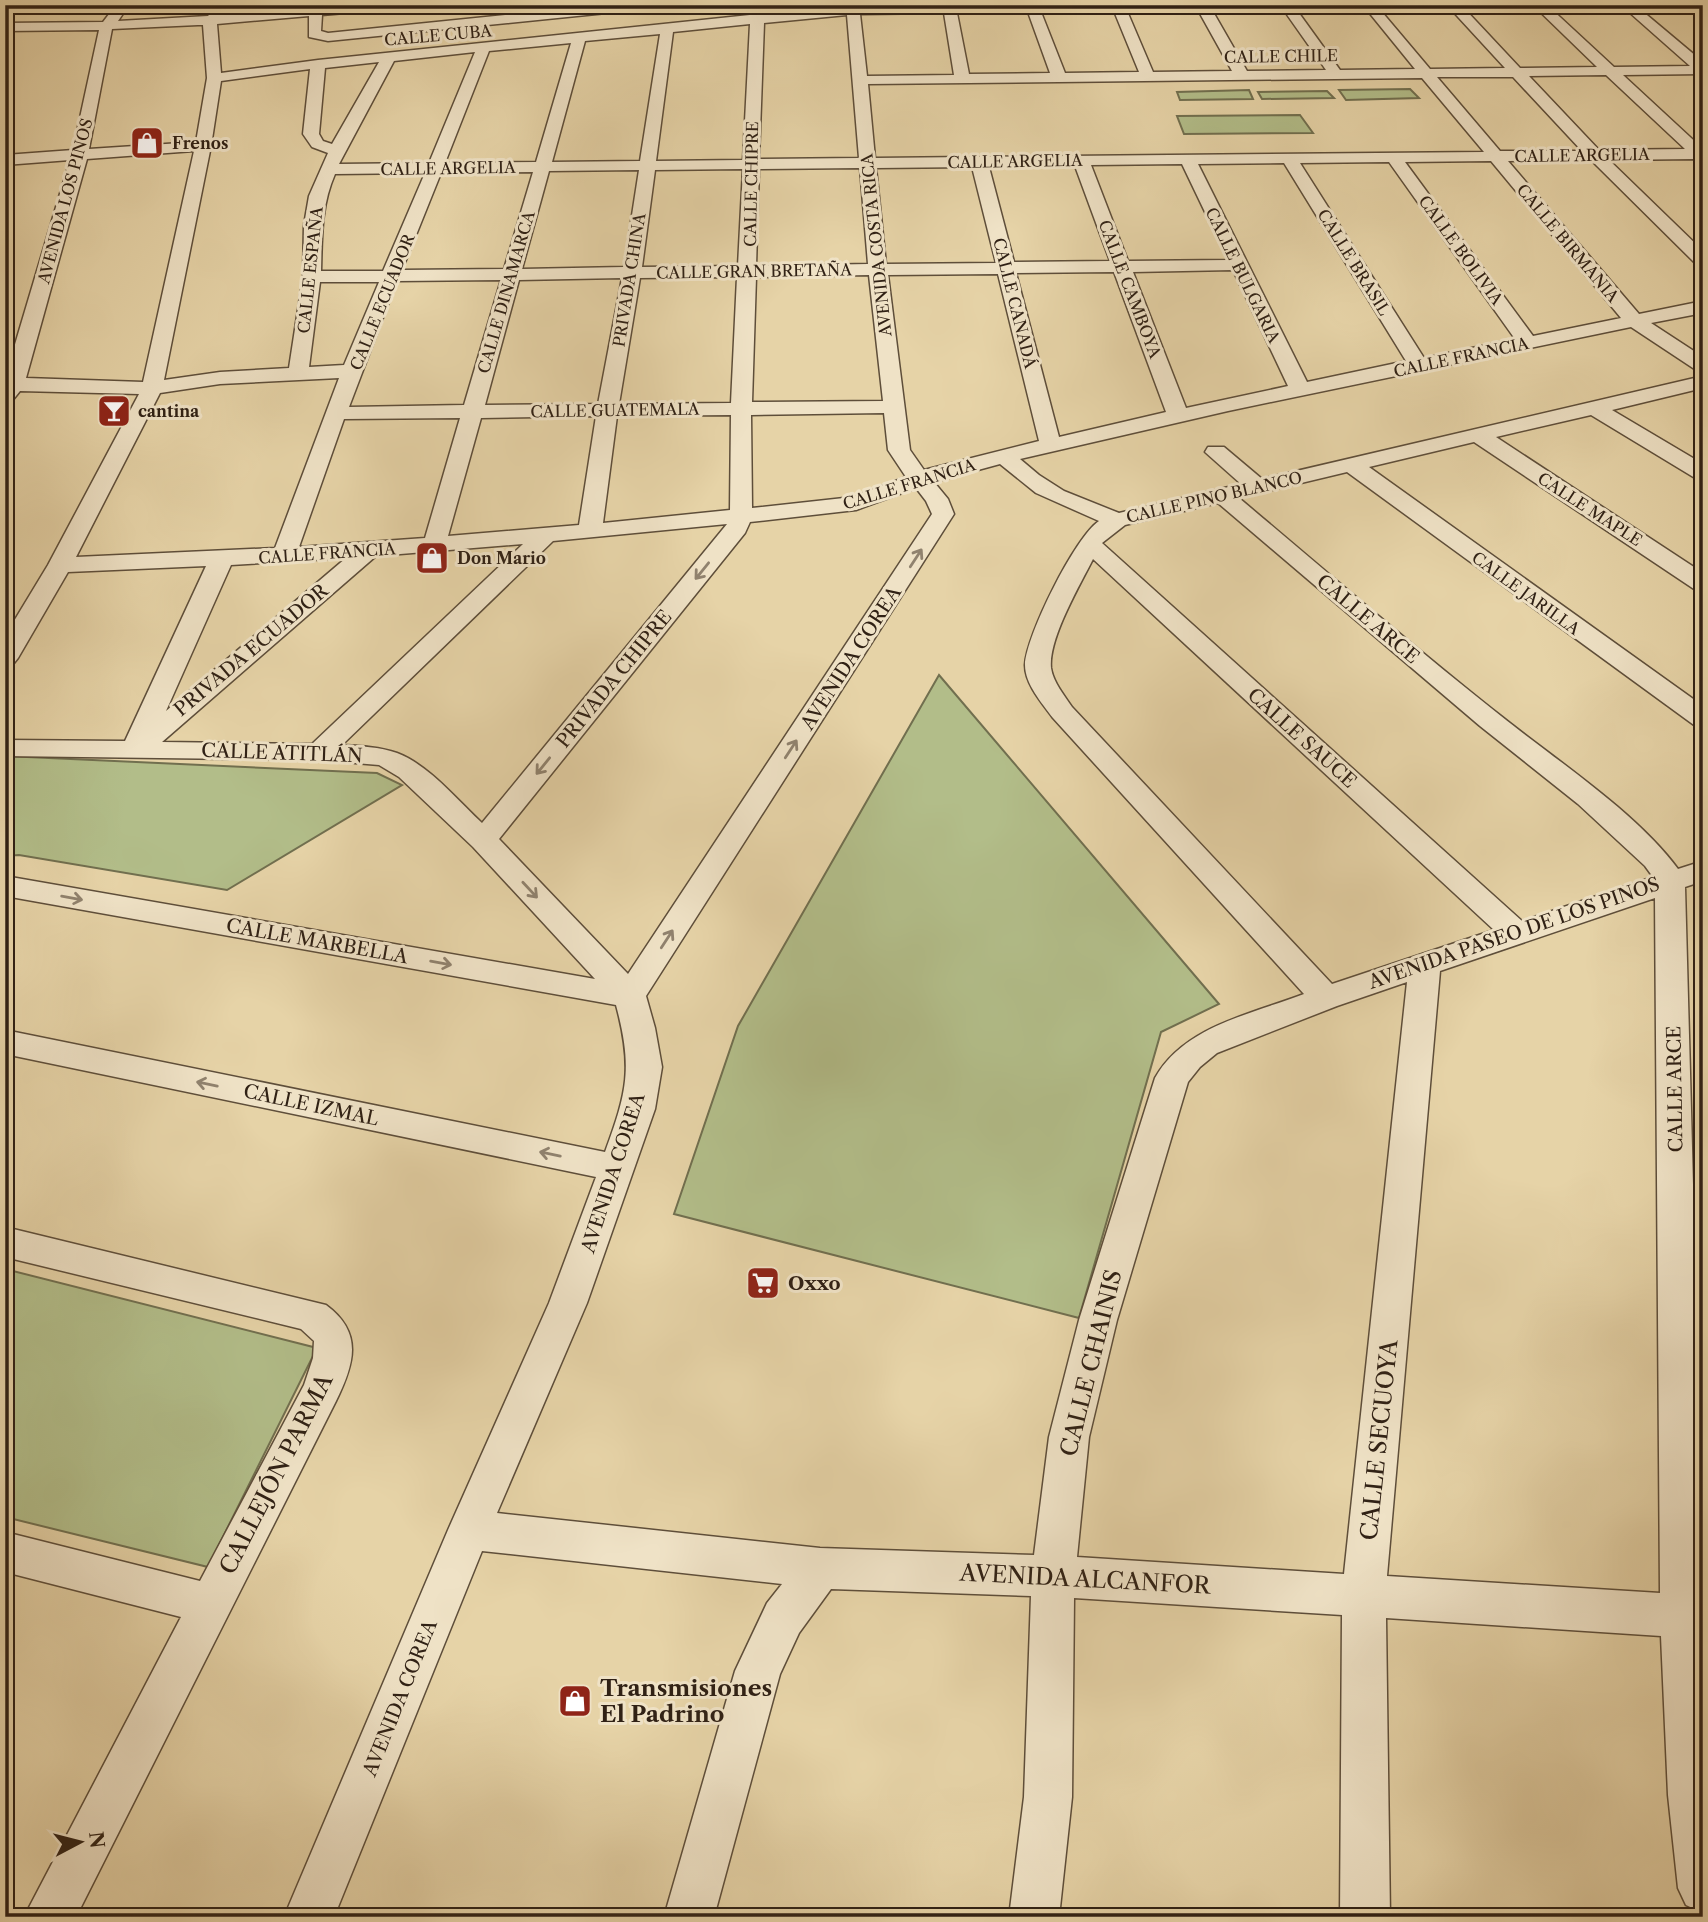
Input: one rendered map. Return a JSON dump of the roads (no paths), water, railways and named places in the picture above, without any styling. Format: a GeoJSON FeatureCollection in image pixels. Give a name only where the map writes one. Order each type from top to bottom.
{"type":"FeatureCollection","features":[{"type":"Feature","properties":{"kind":"main road"},"geometry":{"type":"LineString","coordinates":[[1688,5],[1703,9]]}},
{"type":"Feature","properties":{"kind":"street","name":"AVENIDA LOS PINOS"},"geometry":{"type":"LineString","coordinates":[[8,389],[80,155],[106,27],[123,5]]}},
{"type":"Feature","properties":{"kind":"street"},"geometry":{"type":"LineString","coordinates":[[5,658],[60,565],[152,388],[203,146],[214,78],[210,22],[217,10],[225,5]]}},
{"type":"Feature","properties":{"kind":"street"},"geometry":{"type":"LineString","coordinates":[[6,28],[210,22],[318,9],[391,5]]}},
{"type":"Feature","properties":{"kind":"street"},"geometry":{"type":"LineString","coordinates":[[318,9],[314,34],[328,37],[575,9],[646,5]]}},
{"type":"Feature","properties":{"kind":"street","name":"CALLE CUBA"},"geometry":{"type":"LineString","coordinates":[[214,78],[318,64],[667,30],[693,21],[757,21],[853,8],[1336,5]]}},
{"type":"Feature","properties":{"kind":"street","name":"CALLE BIRMANIA"},"geometry":{"type":"LineString","coordinates":[[1370,5],[1634,321],[1703,366]]}},
{"type":"Feature","properties":{"kind":"street"},"geometry":{"type":"LineString","coordinates":[[1454,5],[1595,155],[1703,261]]}},
{"type":"Feature","properties":{"kind":"street"},"geometry":{"type":"LineString","coordinates":[[1539,5],[1701,155]]}},
{"type":"Feature","properties":{"kind":"street"},"geometry":{"type":"LineString","coordinates":[[1627,5],[1702,70]]}},
{"type":"Feature","properties":{"kind":"street"},"geometry":{"type":"LineString","coordinates":[[1033,6],[1059,76]]}},
{"type":"Feature","properties":{"kind":"street"},"geometry":{"type":"LineString","coordinates":[[1118,6],[1147,75]]}},
{"type":"Feature","properties":{"kind":"street"},"geometry":{"type":"LineString","coordinates":[[1203,6],[1241,74]]}},
{"type":"Feature","properties":{"kind":"street"},"geometry":{"type":"LineString","coordinates":[[1286,6],[1335,73]]}},
{"type":"Feature","properties":{"kind":"street"},"geometry":{"type":"LineString","coordinates":[[949,7],[962,78]]}},
{"type":"Feature","properties":{"kind":"street","name":"AVENIDA COSTA RICA"},"geometry":{"type":"LineString","coordinates":[[853,8],[878,270],[899,450],[903,461],[917,478]]}},
{"type":"Feature","properties":{"kind":"street","name":"CALLE CHIPRE"},"geometry":{"type":"LineString","coordinates":[[741,515],[741,408],[757,21]]}},
{"type":"Feature","properties":{"kind":"street","name":"PRIVADA CHINA"},"geometry":{"type":"LineString","coordinates":[[590,531],[607,410],[632,272],[667,30]]}},
{"type":"Feature","properties":{"kind":"street","name":"CALLE DINAMARCA"},"geometry":{"type":"LineString","coordinates":[[434,546],[579,38]]}},
{"type":"Feature","properties":{"kind":"street","name":"CALLE ECUADOR"},"geometry":{"type":"LineString","coordinates":[[284,556],[321,445],[393,275],[483,49]]}},
{"type":"Feature","properties":{"kind":"street","name":"CALLE ESPAÑA"},"geometry":{"type":"LineString","coordinates":[[298,374],[312,277],[313,225],[317,196],[337,150],[389,57]]}},
{"type":"Feature","properties":{"kind":"street"},"geometry":{"type":"LineString","coordinates":[[318,64],[311,134],[314,142],[321,147],[337,150]]}},
{"type":"Feature","properties":{"kind":"street","name":"CALLE CHILE"},"geometry":{"type":"LineString","coordinates":[[859,80],[1702,70]]}},
{"type":"Feature","properties":{"kind":"street"},"geometry":{"type":"LineString","coordinates":[[5,160],[203,146]]}},
{"type":"Feature","properties":{"kind":"street","name":"CALLE ARGELIA"},"geometry":{"type":"LineString","coordinates":[[328,169],[1701,155]]}},
{"type":"Feature","properties":{"kind":"street","name":"CALLE BOLIVIA"},"geometry":{"type":"LineString","coordinates":[[1393,157],[1528,343]]}},
{"type":"Feature","properties":{"kind":"street","name":"CALLE BULGARIA"},"geometry":{"type":"LineString","coordinates":[[1186,159],[1301,391]]}},
{"type":"Feature","properties":{"kind":"street","name":"CALLE BRASIL"},"geometry":{"type":"LineString","coordinates":[[1289,159],[1419,366]]}},
{"type":"Feature","properties":{"kind":"street","name":"CALLE CAMBOYA"},"geometry":{"type":"LineString","coordinates":[[1081,160],[1179,418]]}},
{"type":"Feature","properties":{"kind":"street","name":"CALLE CANADÁ"},"geometry":{"type":"LineString","coordinates":[[979,161],[1051,446]]}},
{"type":"Feature","properties":{"kind":"street","name":"CALLE GRAN BRETAÑA"},"geometry":{"type":"LineString","coordinates":[[312,277],[1238,265]]}},
{"type":"Feature","properties":{"kind":"street","name":"CALLE FRANCIA"},"geometry":{"type":"LineString","coordinates":[[60,565],[221,560],[434,546],[856,503],[885,495],[917,478],[1051,446],[1703,307]]}},
{"type":"Feature","properties":{"kind":"street"},"geometry":{"type":"LineString","coordinates":[[8,389],[152,388],[220,378],[353,372]]}},
{"type":"Feature","properties":{"kind":"street","name":"CALLE PINO BLANCO"},"geometry":{"type":"LineString","coordinates":[[1326,998],[1062,712],[1044,684],[1038,665],[1046,629],[1090,544],[1104,527],[1117,520],[1703,382]]}},
{"type":"Feature","properties":{"kind":"street","name":"CALLE GUATEMALA"},"geometry":{"type":"LineString","coordinates":[[336,414],[894,407]]}},
{"type":"Feature","properties":{"kind":"street"},"geometry":{"type":"LineString","coordinates":[[1594,408],[1703,473]]}},
{"type":"Feature","properties":{"kind":"street","name":"CALLE MAPLE"},"geometry":{"type":"LineString","coordinates":[[1478,435],[1703,584]]}},
{"type":"Feature","properties":{"kind":"street"},"geometry":{"type":"LineString","coordinates":[[1216,452],[1258,487]]}},
{"type":"Feature","properties":{"kind":"street"},"geometry":{"type":"LineString","coordinates":[[1004,457],[1020,473],[1051,495],[1117,520]]}},
{"type":"Feature","properties":{"kind":"street","name":"CALLE JARILLA"},"geometry":{"type":"LineString","coordinates":[[1350,464],[1703,719]]}},
{"type":"Feature","properties":{"kind":"street","name":"AVENIDA COREA"},"geometry":{"type":"LineString","coordinates":[[309,1917],[469,1530],[568,1303],[638,1109],[645,1067],[639,1028],[629,996],[935,529],[942,508],[917,478]]}},
{"type":"Feature","properties":{"kind":"street","name":"CALLE ARCE"},"geometry":{"type":"LineString","coordinates":[[1223,496],[1489,720],[1588,798],[1654,859],[1686,875],[1674,997],[1692,1616],[1692,1795],[1703,1888]]}},
{"type":"Feature","properties":{"kind":"street","name":"PRIVADA CHIPRE"},"geometry":{"type":"LineString","coordinates":[[483,840],[737,528],[741,515]]}},
{"type":"Feature","properties":{"kind":"street"},"geometry":{"type":"LineString","coordinates":[[319,752],[545,536]]}},
{"type":"Feature","properties":{"kind":"street","name":"CALLE SAUCE"},"geometry":{"type":"LineString","coordinates":[[1090,544],[1514,932]]}},
{"type":"Feature","properties":{"kind":"street","name":"PRIVADA ECUADOR"},"geometry":{"type":"LineString","coordinates":[[135,751],[368,551]]}},
{"type":"Feature","properties":{"kind":"street"},"geometry":{"type":"LineString","coordinates":[[135,751],[221,560]]}},
{"type":"Feature","properties":{"kind":"street","name":"CALLE ATITLÁN"},"geometry":{"type":"LineString","coordinates":[[5,748],[319,752],[364,754],[387,759],[418,779],[483,840],[629,996]]}},
{"type":"Feature","properties":{"kind":"street","name":"AVENIDA PASEO DE LOS PINOS"},"geometry":{"type":"LineString","coordinates":[[1326,998],[1686,875]]}},
{"type":"Feature","properties":{"kind":"street","name":"CALLE MARBELLA"},"geometry":{"type":"LineString","coordinates":[[5,886],[629,996]]}},
{"type":"Feature","properties":{"kind":"street","name":"CALLE SECUOYA"},"geometry":{"type":"LineString","coordinates":[[1365,1917],[1364,1595],[1426,965]]}},
{"type":"Feature","properties":{"kind":"street","name":"CALLE CHAINIS"},"geometry":{"type":"LineString","coordinates":[[1034,1917],[1048,1797],[1053,1576],[1072,1424],[1098,1320],[1165,1096],[1172,1079],[1188,1058],[1205,1045],[1326,998]]}},
{"type":"Feature","properties":{"kind":"street","name":"CALLE IZMAL"},"geometry":{"type":"LineString","coordinates":[[5,1042],[617,1168]]}},
{"type":"Feature","properties":{"kind":"street","name":"CALLEJÓN PARMA"},"geometry":{"type":"LineString","coordinates":[[5,1242],[312,1315],[328,1325],[334,1345],[331,1367],[322,1389],[49,1917]]}},
{"type":"Feature","properties":{"kind":"street","name":"AVENIDA ALCANFOR"},"geometry":{"type":"LineString","coordinates":[[469,1530],[820,1567],[1053,1576],[1692,1616]]}},
{"type":"Feature","properties":{"kind":"street"},"geometry":{"type":"LineString","coordinates":[[5,1552],[209,1604]]}},
{"type":"Feature","properties":{"kind":"street"},"geometry":{"type":"LineString","coordinates":[[689,1917],[758,1671],[783,1618],[820,1567]]}},
{"type":"Feature","properties":{"kind":"place","name":"Frenos"},"geometry":{"type":"Point","coordinates":[147,143]}},
{"type":"Feature","properties":{"kind":"place","name":"cantina"},"geometry":{"type":"Point","coordinates":[114,411]}},
{"type":"Feature","properties":{"kind":"place","name":"Don Mario"},"geometry":{"type":"Point","coordinates":[432,558]}},
{"type":"Feature","properties":{"kind":"place","name":"Oxxo"},"geometry":{"type":"Point","coordinates":[763,1283]}},
{"type":"Feature","properties":{"kind":"place","name":"Transmisiones El Padrino"},"geometry":{"type":"Point","coordinates":[575,1701]}}]}
